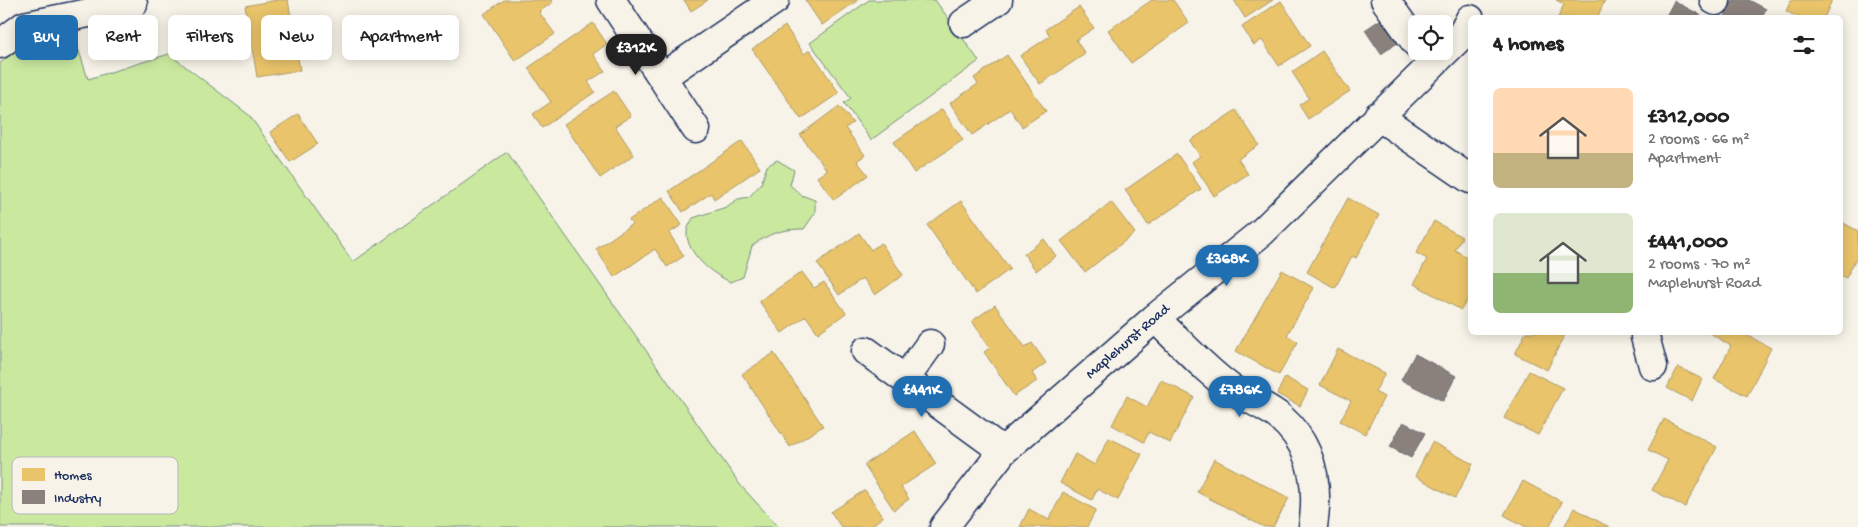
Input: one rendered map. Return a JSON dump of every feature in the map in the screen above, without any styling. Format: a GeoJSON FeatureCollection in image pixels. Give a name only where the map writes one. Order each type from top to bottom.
{"type":"FeatureCollection","features":[{"type":"Feature","properties":{"kind":"street"},"geometry":{"type":"LineString","coordinates":[[611,0],[696,129]]}},
{"type":"Feature","properties":{"kind":"street"},"geometry":{"type":"LineString","coordinates":[[662,77],[745,9],[775,0]]}},
{"type":"Feature","properties":{"kind":"street"},"geometry":{"type":"LineString","coordinates":[[964,23],[998,0]]}},
{"type":"Feature","properties":{"kind":"street"},"geometry":{"type":"LineString","coordinates":[[1385,0],[1408,32]]}},
{"type":"Feature","properties":{"kind":"street","name":"Maplehurst Road"},"geometry":{"type":"LineString","coordinates":[[1472,15],[1480,0]]}},
{"type":"Feature","properties":{"kind":"street"},"geometry":{"type":"LineString","coordinates":[[0,44],[24,26],[133,4]]}},
{"type":"Feature","properties":{"kind":"street","name":"Maplehurst Road"},"geometry":{"type":"LineString","coordinates":[[1453,40],[1461,36],[1468,22]]}},
{"type":"Feature","properties":{"kind":"street","name":"Maplehurst Road"},"geometry":{"type":"LineString","coordinates":[[944,527],[1003,451],[1155,318],[1262,232],[1378,116],[1418,60]]}},
{"type":"Feature","properties":{"kind":"street"},"geometry":{"type":"LineString","coordinates":[[1378,116],[1468,178]]}},
{"type":"Feature","properties":{"kind":"street"},"geometry":{"type":"LineString","coordinates":[[1155,318],[1231,388],[1281,418],[1299,439],[1313,466],[1316,505],[1313,527]]}},
{"type":"Feature","properties":{"kind":"street"},"geometry":{"type":"LineString","coordinates":[[1645,335],[1653,366]]}},
{"type":"Feature","properties":{"kind":"street"},"geometry":{"type":"LineString","coordinates":[[905,379],[930,344]]}},
{"type":"Feature","properties":{"kind":"street"},"geometry":{"type":"LineString","coordinates":[[866,351],[1003,451]]}},
{"type":"Feature","properties":{"kind":"green space"},"geometry":{"type":"Polygon","coordinates":[[[869,0],[935,0],[979,61],[871,140],[844,103],[851,98],[810,43],[869,0]]]}},
{"type":"Feature","properties":{"kind":"green space"},"geometry":{"type":"Polygon","coordinates":[[[78,48],[88,79],[150,60],[158,60],[158,57],[168,54],[168,60],[177,60],[249,115],[353,262],[507,152],[741,486],[779,527],[0,527],[0,63],[15,51],[15,60],[78,60],[78,48]]]}},
{"type":"Feature","properties":{"kind":"green space"},"geometry":{"type":"Polygon","coordinates":[[[777,160],[794,170],[790,185],[801,195],[815,200],[815,213],[804,229],[776,233],[752,246],[743,277],[731,282],[709,269],[696,256],[688,240],[688,229],[693,218],[726,207],[738,199],[749,197],[761,184],[767,166],[777,160]]]}},
{"type":"Feature","properties":{"kind":"building: Homes"},"geometry":{"type":"Polygon","coordinates":[[[277,0],[288,0],[291,15],[261,15],[261,60],[298,60],[300,70],[257,77],[251,42],[251,15],[247,15],[245,6],[277,0]]]}},
{"type":"Feature","properties":{"kind":"building: Homes"},"geometry":{"type":"Polygon","coordinates":[[[504,0],[551,0],[553,2],[539,12],[555,34],[515,61],[484,14],[504,0]]]}},
{"type":"Feature","properties":{"kind":"building: Homes"},"geometry":{"type":"Polygon","coordinates":[[[684,0],[708,0],[691,11],[684,0]]]}},
{"type":"Feature","properties":{"kind":"building: Homes"},"geometry":{"type":"Polygon","coordinates":[[[805,0],[858,0],[822,25],[805,0]]]}},
{"type":"Feature","properties":{"kind":"building: Homes"},"geometry":{"type":"Polygon","coordinates":[[[1152,0],[1173,0],[1189,23],[1131,63],[1108,30],[1152,0]]]}},
{"type":"Feature","properties":{"kind":"building: Homes"},"geometry":{"type":"Polygon","coordinates":[[[1234,0],[1273,0],[1245,18],[1234,0]]]}},
{"type":"Feature","properties":{"kind":"building: Homes"},"geometry":{"type":"Polygon","coordinates":[[[1556,0],[1605,0],[1598,15],[1559,15],[1564,4],[1556,0]]]}},
{"type":"Feature","properties":{"kind":"building: Homes"},"geometry":{"type":"Polygon","coordinates":[[[1791,0],[1832,0],[1825,15],[1793,15],[1786,11],[1791,0]]]}},
{"type":"Feature","properties":{"kind":"building: Homes"},"geometry":{"type":"Polygon","coordinates":[[[1281,1],[1310,46],[1279,66],[1262,40],[1254,45],[1242,27],[1281,1]]]}},
{"type":"Feature","properties":{"kind":"building: Homes"},"geometry":{"type":"Polygon","coordinates":[[[1079,7],[1094,28],[1076,40],[1085,54],[1040,84],[1020,56],[1050,36],[1046,29],[1079,7]]]}},
{"type":"Feature","properties":{"kind":"building: Homes"},"geometry":{"type":"Polygon","coordinates":[[[593,23],[607,44],[593,54],[605,71],[588,82],[595,92],[542,128],[533,114],[551,102],[528,68],[593,23]]]}},
{"type":"Feature","properties":{"kind":"building: Homes"},"geometry":{"type":"Polygon","coordinates":[[[785,26],[804,54],[810,50],[839,93],[801,119],[752,49],[785,26]]]}},
{"type":"Feature","properties":{"kind":"building: Homes"},"geometry":{"type":"Polygon","coordinates":[[[1322,51],[1350,91],[1308,119],[1299,105],[1309,98],[1292,72],[1322,51]]]}},
{"type":"Feature","properties":{"kind":"building: Homes"},"geometry":{"type":"Polygon","coordinates":[[[1007,55],[1046,111],[1022,127],[1010,109],[972,135],[950,103],[978,84],[974,78],[1007,55]]]}},
{"type":"Feature","properties":{"kind":"building: Homes"},"geometry":{"type":"Polygon","coordinates":[[[614,91],[631,116],[615,126],[634,155],[600,178],[564,124],[614,91]]]}},
{"type":"Feature","properties":{"kind":"building: Homes"},"geometry":{"type":"Polygon","coordinates":[[[839,106],[853,123],[845,128],[865,155],[857,161],[868,175],[834,200],[817,177],[827,170],[800,135],[839,106]]]}},
{"type":"Feature","properties":{"kind":"building: Homes"},"geometry":{"type":"Polygon","coordinates":[[[942,109],[963,140],[914,173],[894,142],[942,109]]]}},
{"type":"Feature","properties":{"kind":"building: Homes"},"geometry":{"type":"Polygon","coordinates":[[[1236,110],[1259,145],[1238,159],[1248,174],[1214,196],[1192,162],[1200,156],[1190,141],[1236,110]]]}},
{"type":"Feature","properties":{"kind":"building: Homes"},"geometry":{"type":"Polygon","coordinates":[[[298,114],[318,144],[290,162],[270,132],[298,114]]]}},
{"type":"Feature","properties":{"kind":"building: Homes"},"geometry":{"type":"Polygon","coordinates":[[[742,141],[760,168],[714,199],[711,193],[683,212],[669,191],[742,141]]]}},
{"type":"Feature","properties":{"kind":"building: Homes"},"geometry":{"type":"Polygon","coordinates":[[[1177,154],[1201,189],[1148,225],[1125,190],[1177,154]]]}},
{"type":"Feature","properties":{"kind":"building: Homes"},"geometry":{"type":"Polygon","coordinates":[[[663,197],[682,225],[669,233],[684,256],[667,267],[655,249],[614,277],[596,249],[632,224],[629,220],[663,197]]]}},
{"type":"Feature","properties":{"kind":"building: Homes"},"geometry":{"type":"Polygon","coordinates":[[[1348,198],[1379,215],[1356,258],[1352,256],[1335,288],[1307,272],[1348,198]]]}},
{"type":"Feature","properties":{"kind":"building: Homes"},"geometry":{"type":"Polygon","coordinates":[[[961,201],[1010,269],[976,294],[927,225],[961,201]]]}},
{"type":"Feature","properties":{"kind":"building: Homes"},"geometry":{"type":"Polygon","coordinates":[[[1111,202],[1135,233],[1085,272],[1061,241],[1111,202]]]}},
{"type":"Feature","properties":{"kind":"building: Homes"},"geometry":{"type":"Polygon","coordinates":[[[1434,221],[1462,237],[1455,250],[1468,258],[1468,298],[1461,310],[1414,284],[1427,259],[1416,253],[1434,221]]]}},
{"type":"Feature","properties":{"kind":"building: Homes"},"geometry":{"type":"Polygon","coordinates":[[[1843,223],[1858,231],[1858,254],[1846,278],[1843,276],[1843,223]]]}},
{"type":"Feature","properties":{"kind":"building: Homes"},"geometry":{"type":"Polygon","coordinates":[[[859,233],[871,250],[881,243],[903,275],[875,295],[863,278],[839,295],[817,263],[859,233]]]}},
{"type":"Feature","properties":{"kind":"building: Homes"},"geometry":{"type":"Polygon","coordinates":[[[1044,239],[1056,256],[1036,271],[1024,254],[1044,239]]]}},
{"type":"Feature","properties":{"kind":"building: Homes"},"geometry":{"type":"Polygon","coordinates":[[[1282,270],[1314,288],[1287,335],[1298,342],[1279,375],[1236,351],[1282,270]]]}},
{"type":"Feature","properties":{"kind":"building: Homes"},"geometry":{"type":"Polygon","coordinates":[[[802,272],[814,288],[824,282],[846,313],[818,333],[806,316],[782,333],[759,301],[802,272]]]}},
{"type":"Feature","properties":{"kind":"building: Homes"},"geometry":{"type":"Polygon","coordinates":[[[995,305],[1025,347],[1032,343],[1046,363],[1032,373],[1037,381],[1014,396],[984,352],[990,348],[972,321],[995,305]]]}},
{"type":"Feature","properties":{"kind":"building: Homes"},"geometry":{"type":"Polygon","coordinates":[[[1524,335],[1564,335],[1547,370],[1515,354],[1524,335]]]}},
{"type":"Feature","properties":{"kind":"building: Homes"},"geometry":{"type":"Polygon","coordinates":[[[1713,335],[1747,335],[1771,348],[1747,396],[1714,379],[1731,346],[1713,335]]]}},
{"type":"Feature","properties":{"kind":"building: Homes"},"geometry":{"type":"Polygon","coordinates":[[[1338,349],[1385,373],[1375,392],[1384,397],[1365,434],[1340,421],[1351,401],[1320,385],[1338,349]]]}},
{"type":"Feature","properties":{"kind":"building: Homes"},"geometry":{"type":"Polygon","coordinates":[[[774,353],[823,426],[790,447],[742,374],[774,353]]]}},
{"type":"Feature","properties":{"kind":"building: Homes"},"geometry":{"type":"Polygon","coordinates":[[[1678,367],[1702,379],[1692,401],[1667,388],[1678,367]]]}},
{"type":"Feature","properties":{"kind":"building: Homes"},"geometry":{"type":"Polygon","coordinates":[[[1529,371],[1563,388],[1538,435],[1504,418],[1529,371]]]}},
{"type":"Feature","properties":{"kind":"building: Homes"},"geometry":{"type":"Polygon","coordinates":[[[1285,377],[1308,390],[1300,406],[1277,394],[1285,377]]]}},
{"type":"Feature","properties":{"kind":"building: Homes"},"geometry":{"type":"Polygon","coordinates":[[[1161,380],[1194,397],[1170,443],[1149,432],[1144,442],[1112,425],[1127,396],[1147,407],[1161,380]]]}},
{"type":"Feature","properties":{"kind":"building: Homes"},"geometry":{"type":"Polygon","coordinates":[[[1664,419],[1717,447],[1685,507],[1652,490],[1668,460],[1648,450],[1664,419]]]}},
{"type":"Feature","properties":{"kind":"building: Homes"},"geometry":{"type":"Polygon","coordinates":[[[915,431],[936,464],[901,487],[909,499],[894,510],[864,465],[915,431]]]}},
{"type":"Feature","properties":{"kind":"building: Homes"},"geometry":{"type":"Polygon","coordinates":[[[1109,438],[1142,454],[1118,500],[1097,489],[1092,500],[1060,483],[1075,454],[1095,465],[1109,438]]]}},
{"type":"Feature","properties":{"kind":"building: Homes"},"geometry":{"type":"Polygon","coordinates":[[[1432,442],[1473,464],[1455,498],[1415,476],[1432,442]]]}},
{"type":"Feature","properties":{"kind":"building: Homes"},"geometry":{"type":"Polygon","coordinates":[[[1214,459],[1289,498],[1273,527],[1264,527],[1197,492],[1214,459]]]}},
{"type":"Feature","properties":{"kind":"building: Homes"},"geometry":{"type":"Polygon","coordinates":[[[1523,481],[1562,502],[1549,527],[1526,527],[1504,515],[1523,481]]]}},
{"type":"Feature","properties":{"kind":"building: Homes"},"geometry":{"type":"Polygon","coordinates":[[[865,490],[883,517],[869,527],[841,527],[831,512],[865,490]]]}},
{"type":"Feature","properties":{"kind":"building: Homes"},"geometry":{"type":"Polygon","coordinates":[[[1063,492],[1096,510],[1087,527],[1020,527],[1029,509],[1049,520],[1063,492]]]}},
{"type":"Feature","properties":{"kind":"building: Homes"},"geometry":{"type":"Polygon","coordinates":[[[1574,508],[1609,527],[1564,527],[1574,508]]]}},
{"type":"Feature","properties":{"kind":"building: Industry"},"geometry":{"type":"Polygon","coordinates":[[[1733,0],[1749,0],[1766,9],[1763,15],[1726,15],[1733,0]]]}},
{"type":"Feature","properties":{"kind":"building: Industry"},"geometry":{"type":"Polygon","coordinates":[[[1674,1],[1700,15],[1667,15],[1674,1]]]}},
{"type":"Feature","properties":{"kind":"building: Industry"},"geometry":{"type":"Polygon","coordinates":[[[1384,17],[1399,42],[1381,54],[1365,30],[1384,17]]]}},
{"type":"Feature","properties":{"kind":"building: Industry"},"geometry":{"type":"Polygon","coordinates":[[[1415,354],[1456,376],[1443,401],[1401,380],[1415,354]]]}},
{"type":"Feature","properties":{"kind":"building: Industry"},"geometry":{"type":"Polygon","coordinates":[[[1403,422],[1425,433],[1411,458],[1390,447],[1403,422]]]}}]}
